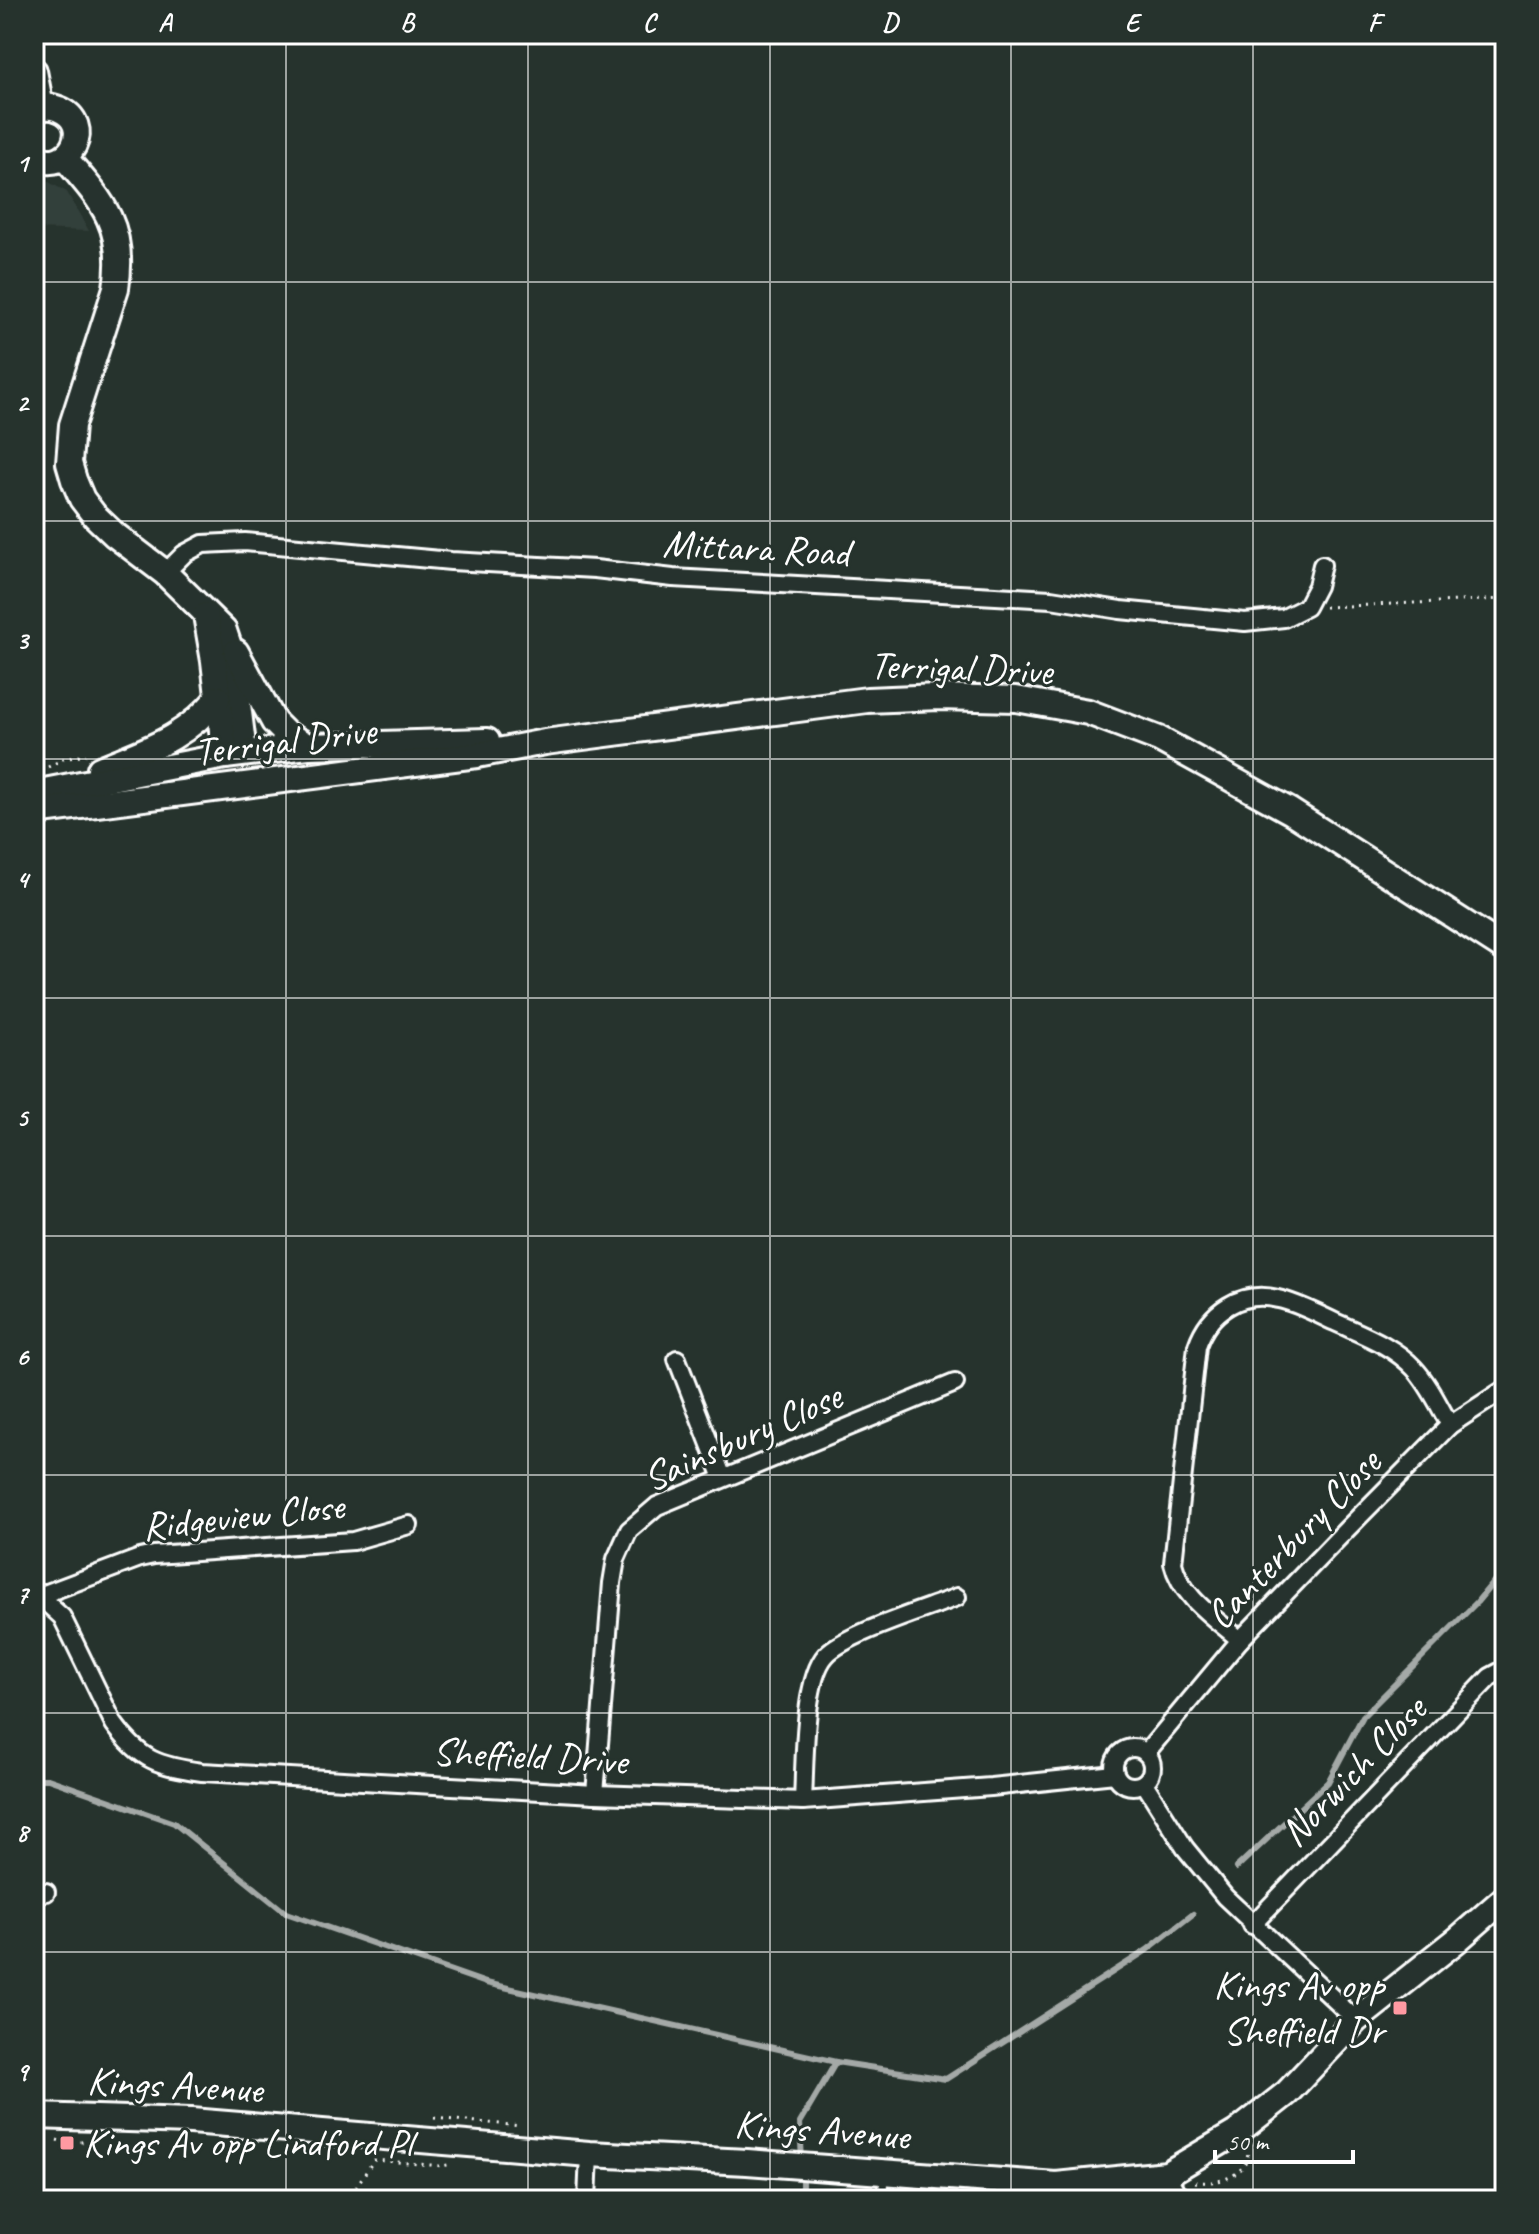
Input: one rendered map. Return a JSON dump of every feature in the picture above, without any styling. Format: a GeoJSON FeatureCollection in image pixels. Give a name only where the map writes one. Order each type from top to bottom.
{"type":"FeatureCollection","features":[{"type":"Feature","properties":{"kind":"street"},"geometry":{"type":"LineString","coordinates":[[34,71],[37,109],[50,106],[62,110],[70,116],[75,126],[75,144],[64,157],[46,161],[34,157]]}},
{"type":"Feature","properties":{"kind":"street"},"geometry":{"type":"LineString","coordinates":[[64,157],[100,198],[113,223],[119,245],[120,266],[116,288],[72,425],[69,463],[82,499],[115,535],[165,573],[224,631],[274,722],[286,734],[308,746]]}},
{"type":"Feature","properties":{"kind":"street","name":"Mittara Road"},"geometry":{"type":"LineString","coordinates":[[165,573],[193,548],[224,541],[451,561],[595,569],[673,578],[1051,599],[1120,610],[1245,622],[1284,618],[1306,607]]}},
{"type":"Feature","properties":{"kind":"street"},"geometry":{"type":"LineString","coordinates":[[1306,607],[1317,586],[1322,565]]}},
{"type":"Feature","properties":{"kind":"street"},"geometry":{"type":"LineString","coordinates":[[206,615],[218,698],[235,757],[253,766],[398,765]]}},
{"type":"Feature","properties":{"kind":"street"},"geometry":{"type":"LineString","coordinates":[[229,642],[235,757]]}},
{"type":"Feature","properties":{"kind":"street"},"geometry":{"type":"LineString","coordinates":[[49,797],[166,742],[200,719],[218,698]]}},
{"type":"Feature","properties":{"kind":"street","name":"Terrigal Drive"},"geometry":{"type":"LineString","coordinates":[[49,797],[398,765],[545,742],[895,699],[1016,699],[1088,712],[1159,739],[1290,811],[1505,949]]}},
{"type":"Feature","properties":{"kind":"street","name":"Terrigal Drive"},"geometry":{"type":"LineString","coordinates":[[34,812],[49,797],[235,757],[308,746],[416,741],[545,742]]}},
{"type":"Feature","properties":{"kind":"street"},"geometry":{"type":"LineString","coordinates":[[1240,1640],[1188,1594],[1180,1584],[1173,1563],[1197,1346],[1212,1318],[1228,1305],[1242,1300],[1277,1298],[1385,1345],[1424,1380],[1450,1425]]}},
{"type":"Feature","properties":{"kind":"street"},"geometry":{"type":"LineString","coordinates":[[677,1359],[723,1478]]}},
{"type":"Feature","properties":{"kind":"street","name":"Sainsbury Close"},"geometry":{"type":"LineString","coordinates":[[595,1794],[612,1583],[624,1538],[636,1521],[657,1506],[955,1383]]}},
{"type":"Feature","properties":{"kind":"street","name":"Canterbury Close"},"geometry":{"type":"LineString","coordinates":[[1146,1753],[1240,1640],[1450,1425],[1505,1389]]}},
{"type":"Feature","properties":{"kind":"street","name":"Ridgeview Close"},"geometry":{"type":"LineString","coordinates":[[37,1596],[140,1558],[353,1541],[409,1525]]}},
{"type":"Feature","properties":{"kind":"street","name":"Sheffield Drive"},"geometry":{"type":"LineString","coordinates":[[37,1596],[62,1617],[114,1724],[133,1749],[155,1763],[202,1772],[595,1794],[803,1801],[1115,1774]]}},
{"type":"Feature","properties":{"kind":"street"},"geometry":{"type":"LineString","coordinates":[[803,1801],[812,1685],[825,1656],[844,1641],[957,1597]]}},
{"type":"Feature","properties":{"kind":"street","name":"Norwich Close"},"geometry":{"type":"LineString","coordinates":[[1252,1925],[1490,1677],[1505,1669]]}},
{"type":"Feature","properties":{"kind":"street"},"geometry":{"type":"LineString","coordinates":[[1135,1748],[1146,1753],[1152,1769],[1144,1783],[1127,1785],[1115,1774],[1115,1761],[1123,1751],[1135,1748]]}},
{"type":"Feature","properties":{"kind":"street"},"geometry":{"type":"LineString","coordinates":[[1144,1783],[1192,1857],[1225,1897],[1356,2020]]}},
{"type":"Feature","properties":{"kind":"street","name":"Kings Avenue"},"geometry":{"type":"LineString","coordinates":[[34,2116],[191,2121],[589,2154],[832,2168],[1055,2193],[1178,2178],[1287,2093],[1356,2020],[1505,1898]]}},
{"type":"Feature","properties":{"kind":"street"},"geometry":{"type":"LineString","coordinates":[[587,2200],[589,2154]]}},
{"type":"Feature","properties":{"kind":"street"},"geometry":{"type":"LineString","coordinates":[[1178,2178],[1176,2192],[1185,2200]]}},
{"type":"Feature","properties":{"kind":"lane"},"geometry":{"type":"LineString","coordinates":[[881,2200],[887,2173]]}},
{"type":"Feature","properties":{"kind":"path"},"geometry":{"type":"LineString","coordinates":[[1306,607],[1505,599]]}},
{"type":"Feature","properties":{"kind":"path"},"geometry":{"type":"LineString","coordinates":[[1178,2178],[1213,2181],[1238,2173],[1245,2167],[1250,2142]]}},
{"type":"Feature","properties":{"kind":"path"},"geometry":{"type":"LineString","coordinates":[[347,2200],[374,2160],[451,2166],[454,2158]]}},
{"type":"Feature","properties":{"kind":"shaded area"},"geometry":{"type":"Polygon","coordinates":[[[34,174],[67,192],[89,231],[34,229],[34,174]]]}},
{"type":"Feature","properties":{"kind":"waterway"},"geometry":{"type":"LineString","coordinates":[[1236,1868],[1328,1782],[1363,1716],[1477,1602],[1505,1568]]}},
{"type":"Feature","properties":{"kind":"waterway"},"geometry":{"type":"LineString","coordinates":[[34,1779],[48,1779],[174,1823],[286,1913],[486,1983],[836,2062]]}},
{"type":"Feature","properties":{"kind":"waterway"},"geometry":{"type":"LineString","coordinates":[[802,2161],[800,2123],[836,2062],[946,2079],[1147,1950],[1193,1914]]}},
{"type":"Feature","properties":{"kind":"waterway"},"geometry":{"type":"LineString","coordinates":[[802,2172],[802,2200]]}},
{"type":"Feature","properties":{"kind":"place","name":"Kings Av opp Sheffield Dr"},"geometry":{"type":"Point","coordinates":[1400,2008]}},
{"type":"Feature","properties":{"kind":"place","name":"Kings Av opp Lindford Pl"},"geometry":{"type":"Point","coordinates":[67,2143]}}]}
